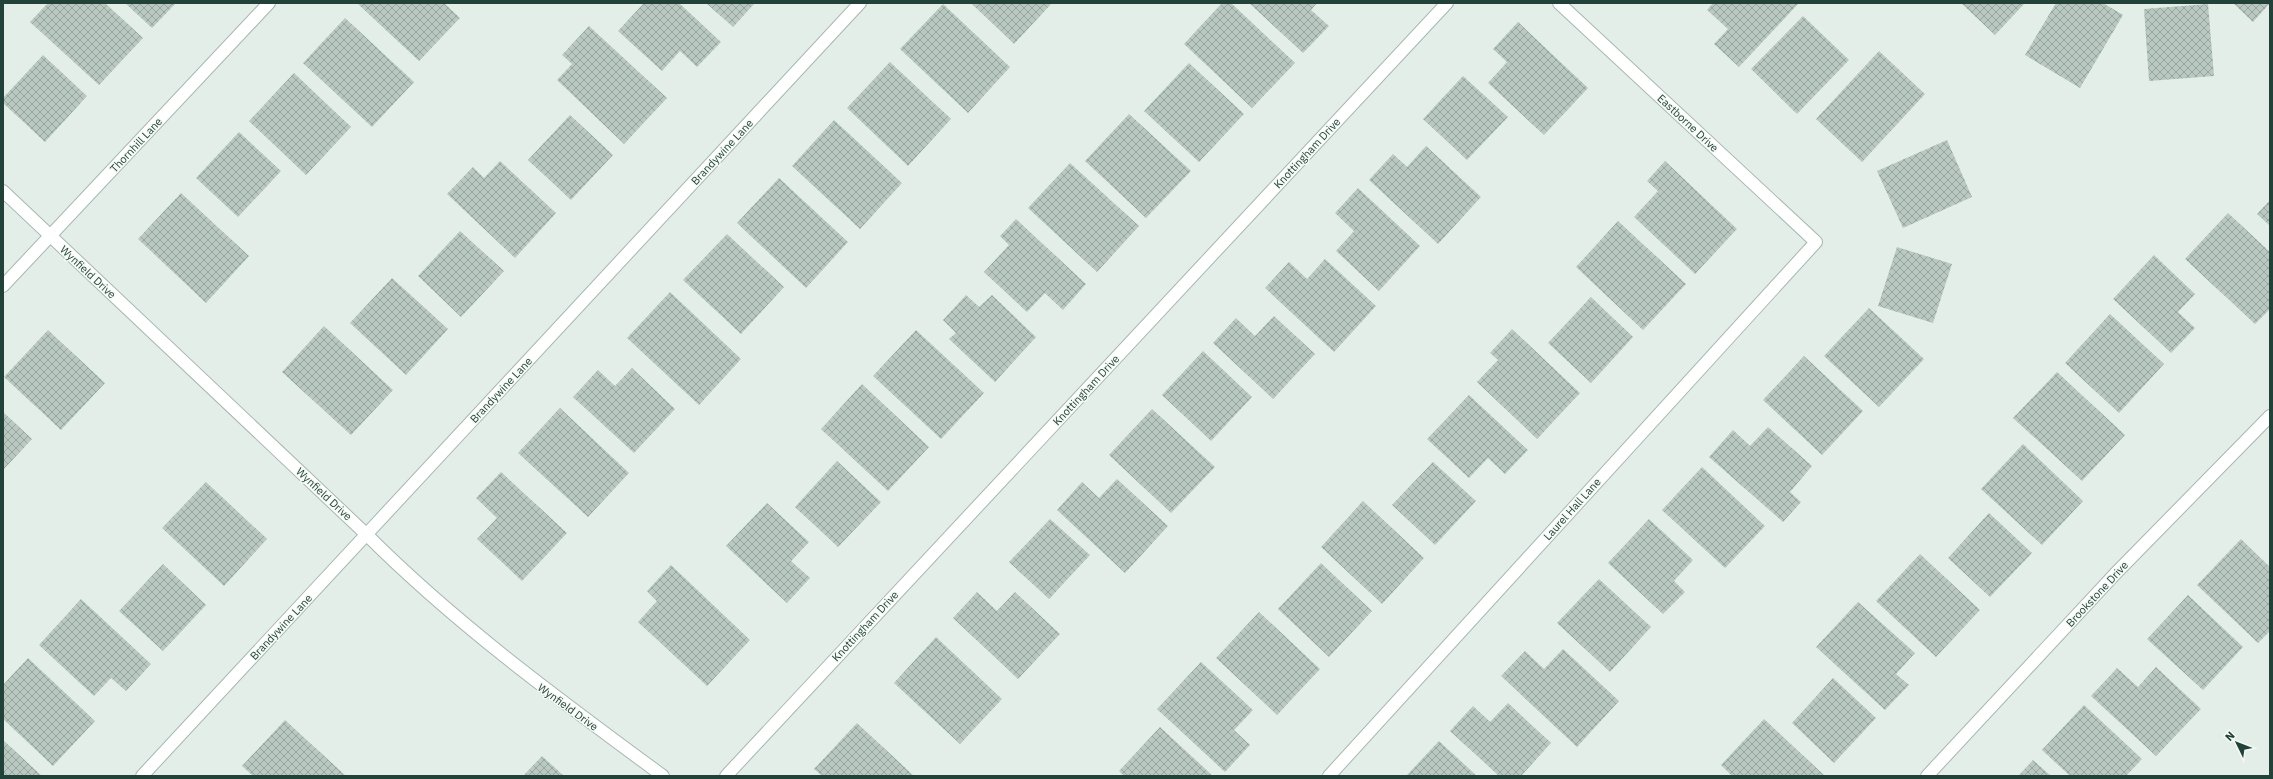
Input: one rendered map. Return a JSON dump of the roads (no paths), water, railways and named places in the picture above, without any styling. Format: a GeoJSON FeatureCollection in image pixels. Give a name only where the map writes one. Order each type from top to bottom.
{"type":"FeatureCollection","features":[{"type":"Feature","properties":{"kind":"street","name":"Thornhill Lane"},"geometry":{"type":"LineString","coordinates":[[3,286],[269,3]]}},
{"type":"Feature","properties":{"kind":"street","name":"Brandywine Lane"},"geometry":{"type":"LineString","coordinates":[[142,776],[860,3]]}},
{"type":"Feature","properties":{"kind":"street","name":"Knottingham Drive"},"geometry":{"type":"LineString","coordinates":[[726,776],[1447,3]]}},
{"type":"Feature","properties":{"kind":"street","name":"Eastborne Drive"},"geometry":{"type":"LineString","coordinates":[[1559,3],[1816,242]]}},
{"type":"Feature","properties":{"kind":"street","name":"Wynfield Drive"},"geometry":{"type":"LineString","coordinates":[[3,191],[410,578],[525,675],[663,776]]}},
{"type":"Feature","properties":{"kind":"street","name":"Laurel Hall Lane"},"geometry":{"type":"LineString","coordinates":[[1329,776],[1816,242]]}},
{"type":"Feature","properties":{"kind":"street","name":"Brookstone Drive"},"geometry":{"type":"LineString","coordinates":[[1927,776],[2115,574],[2270,416]]}}]}
